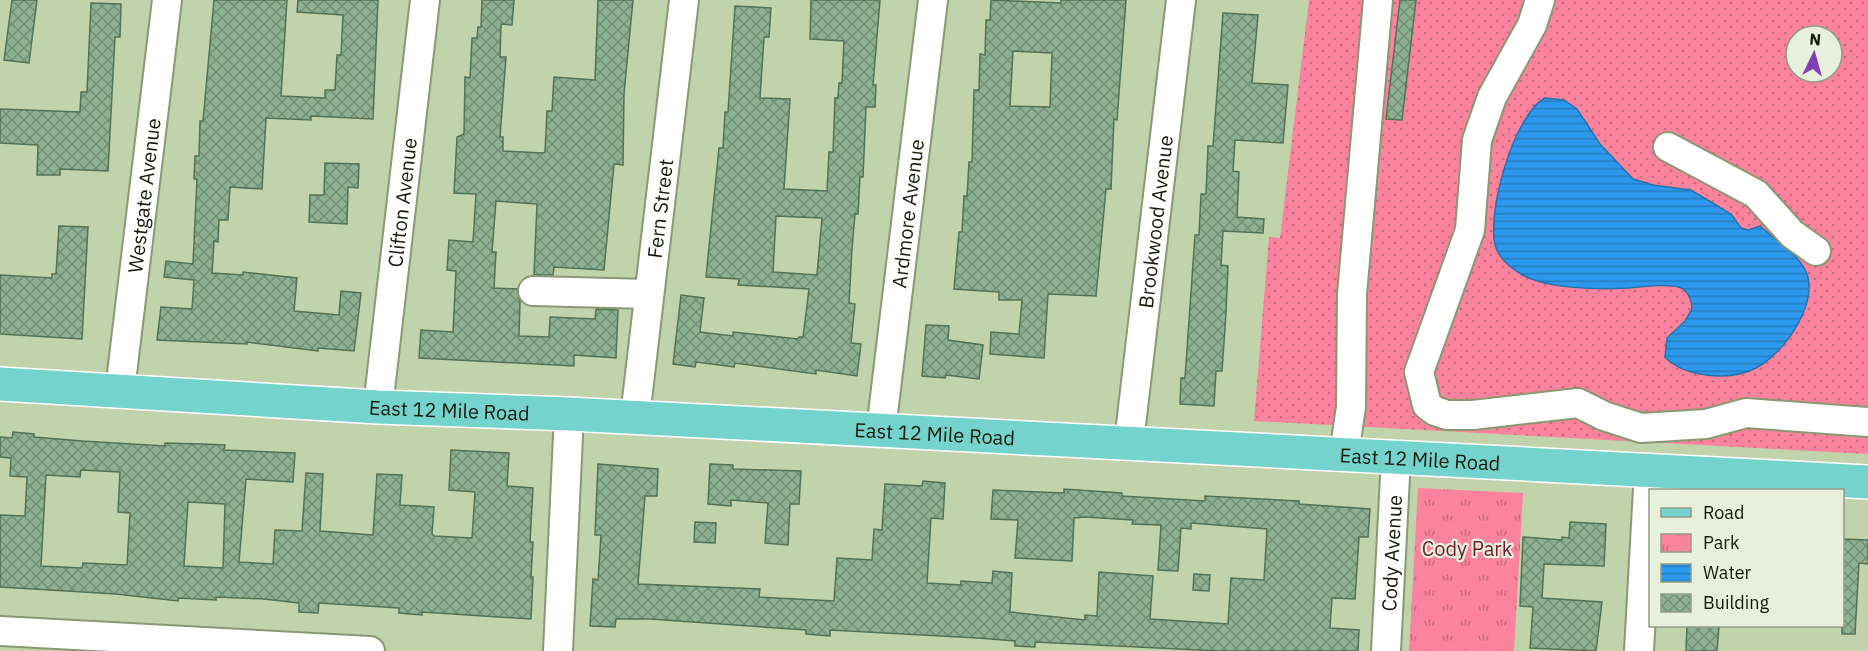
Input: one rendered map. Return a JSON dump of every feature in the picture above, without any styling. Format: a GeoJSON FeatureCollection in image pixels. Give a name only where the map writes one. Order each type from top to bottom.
{"type":"FeatureCollection","features":[{"type":"Feature","properties":{"kind":"main road","name":"East 12 Mile Road"},"geometry":{"type":"LineString","coordinates":[[0,384],[378,407],[635,417],[1868,482]]}},
{"type":"Feature","properties":{"kind":"street","name":"Westgate Avenue"},"geometry":{"type":"LineString","coordinates":[[120,390],[167,0]]}},
{"type":"Feature","properties":{"kind":"street","name":"Clifton Avenue"},"geometry":{"type":"LineString","coordinates":[[378,407],[425,0]]}},
{"type":"Feature","properties":{"kind":"street","name":"Fern Street"},"geometry":{"type":"LineString","coordinates":[[635,417],[684,0]]}},
{"type":"Feature","properties":{"kind":"street","name":"Ardmore Avenue"},"geometry":{"type":"LineString","coordinates":[[881,430],[933,0]]}},
{"type":"Feature","properties":{"kind":"street","name":"Brookwood Avenue"},"geometry":{"type":"LineString","coordinates":[[1129,442],[1180,0]]}},
{"type":"Feature","properties":{"kind":"street"},"geometry":{"type":"LineString","coordinates":[[1344,454],[1351,407],[1352,294],[1378,0]]}},
{"type":"Feature","properties":{"kind":"street"},"geometry":{"type":"LineString","coordinates":[[1540,0],[1532,25],[1492,97],[1477,140],[1470,231],[1419,372],[1427,405],[1447,415],[1473,415],[1578,403],[1604,416],[1641,428],[1707,424],[1746,413],[1868,422]]}},
{"type":"Feature","properties":{"kind":"street"},"geometry":{"type":"LineString","coordinates":[[1668,147],[1756,194],[1792,234],[1816,251]]}},
{"type":"Feature","properties":{"kind":"street"},"geometry":{"type":"LineString","coordinates":[[533,291],[649,294]]}},
{"type":"Feature","properties":{"kind":"street"},"geometry":{"type":"LineString","coordinates":[[558,651],[569,414]]}},
{"type":"Feature","properties":{"kind":"street","name":"Cody Avenue"},"geometry":{"type":"LineString","coordinates":[[1386,651],[1396,457]]}},
{"type":"Feature","properties":{"kind":"street"},"geometry":{"type":"LineString","coordinates":[[1639,651],[1649,470]]}},
{"type":"Feature","properties":{"kind":"street"},"geometry":{"type":"LineString","coordinates":[[0,631],[370,651]]}},
{"type":"Feature","properties":{"kind":"green space"},"geometry":{"type":"Polygon","coordinates":[[[1309,0],[1868,0],[1868,454],[1254,421],[1269,237],[1280,238],[1309,0]]]}},
{"type":"Feature","properties":{"kind":"green space","name":"Cody Park"},"geometry":{"type":"Polygon","coordinates":[[[1418,488],[1523,493],[1514,651],[1409,651],[1418,488]]]}},
{"type":"Feature","properties":{"kind":"water"},"geometry":{"type":"Polygon","coordinates":[[[1545,98],[1564,100],[1577,109],[1600,144],[1633,179],[1653,185],[1691,190],[1731,214],[1741,228],[1748,230],[1760,226],[1800,262],[1809,281],[1805,310],[1789,338],[1767,361],[1746,372],[1721,376],[1684,369],[1665,357],[1667,338],[1685,321],[1692,309],[1689,296],[1682,288],[1667,285],[1603,289],[1559,286],[1521,274],[1503,259],[1496,248],[1494,233],[1498,191],[1513,144],[1523,124],[1534,108],[1545,98]]]}},
{"type":"Feature","properties":{"kind":"building"},"geometry":{"type":"Polygon","coordinates":[[[12,0],[37,0],[29,63],[4,60],[12,0]]]}},
{"type":"Feature","properties":{"kind":"building"},"geometry":{"type":"Polygon","coordinates":[[[214,0],[287,0],[281,96],[325,98],[325,90],[335,90],[337,55],[341,55],[343,15],[297,12],[298,0],[378,0],[373,119],[311,116],[311,120],[266,118],[262,189],[230,187],[228,220],[219,220],[218,242],[214,241],[212,273],[243,275],[243,272],[297,278],[294,311],[339,315],[341,291],[361,293],[354,351],[318,348],[318,351],[247,342],[247,344],[157,340],[161,307],[192,309],[194,280],[164,277],[166,261],[193,264],[197,179],[194,179],[195,156],[199,156],[200,121],[203,121],[214,0]]]}},
{"type":"Feature","properties":{"kind":"building"},"geometry":{"type":"Polygon","coordinates":[[[482,0],[514,0],[512,25],[501,24],[500,57],[506,57],[500,137],[503,137],[503,151],[543,153],[545,152],[547,111],[552,111],[554,77],[595,80],[598,0],[633,0],[624,94],[623,165],[614,164],[604,270],[554,267],[553,275],[534,275],[537,204],[496,201],[492,252],[496,252],[494,288],[517,289],[520,301],[519,336],[549,337],[550,317],[595,319],[596,309],[618,310],[616,358],[574,355],[574,366],[419,358],[421,330],[453,332],[456,271],[447,270],[449,240],[473,242],[476,194],[454,193],[457,137],[464,134],[465,77],[470,78],[472,38],[477,38],[478,27],[481,27],[482,0]]]}},
{"type":"Feature","properties":{"kind":"building"},"geometry":{"type":"Polygon","coordinates":[[[811,0],[880,0],[873,85],[876,85],[875,107],[866,107],[863,177],[860,177],[858,214],[855,214],[852,249],[849,303],[855,304],[851,343],[861,344],[857,376],[816,370],[816,374],[735,363],[734,367],[696,362],[695,367],[673,364],[681,295],[704,298],[700,332],[733,336],[733,332],[798,339],[803,337],[809,289],[738,285],[739,279],[706,277],[719,148],[723,148],[725,112],[728,112],[735,6],[771,8],[769,37],[764,37],[760,98],[790,99],[784,189],[827,191],[829,152],[833,152],[835,98],[838,98],[839,83],[842,83],[844,41],[810,39],[811,0]],[[776,216],[773,272],[817,275],[822,218],[776,216]]]}},
{"type":"Feature","properties":{"kind":"building"},"geometry":{"type":"Polygon","coordinates":[[[991,0],[1061,3],[1061,0],[1126,0],[1117,120],[1114,119],[1111,189],[1106,189],[1096,296],[1048,294],[1044,358],[990,354],[991,332],[1019,334],[1022,300],[999,300],[999,292],[954,289],[959,232],[962,232],[964,196],[967,196],[969,162],[972,162],[974,90],[979,90],[980,54],[985,55],[986,20],[990,20],[991,0]],[[1013,51],[1010,106],[1050,107],[1052,53],[1013,51]]]}},
{"type":"Feature","properties":{"kind":"building"},"geometry":{"type":"Polygon","coordinates":[[[1400,0],[1416,0],[1402,120],[1386,119],[1400,0]]]}},
{"type":"Feature","properties":{"kind":"building"},"geometry":{"type":"Polygon","coordinates":[[[91,3],[121,4],[120,37],[115,37],[108,171],[60,169],[60,175],[37,175],[38,145],[0,143],[0,109],[80,112],[81,92],[87,92],[91,3]]]}},
{"type":"Feature","properties":{"kind":"building"},"geometry":{"type":"Polygon","coordinates":[[[1223,13],[1258,15],[1252,83],[1288,85],[1283,143],[1235,140],[1233,171],[1239,172],[1237,217],[1264,219],[1263,233],[1223,231],[1221,265],[1228,266],[1226,313],[1222,371],[1216,371],[1214,406],[1180,404],[1181,378],[1185,378],[1195,235],[1199,235],[1201,194],[1206,194],[1208,146],[1213,146],[1223,13]]]}},
{"type":"Feature","properties":{"kind":"building"},"geometry":{"type":"Polygon","coordinates":[[[325,163],[359,164],[358,188],[348,187],[347,224],[309,222],[310,195],[324,195],[325,163]]]}},
{"type":"Feature","properties":{"kind":"building"},"geometry":{"type":"Polygon","coordinates":[[[59,226],[88,227],[82,339],[0,334],[0,275],[52,278],[52,274],[56,274],[59,226]]]}},
{"type":"Feature","properties":{"kind":"building"},"geometry":{"type":"Polygon","coordinates":[[[926,325],[949,326],[948,340],[983,345],[979,379],[946,375],[945,378],[922,376],[926,325]]]}},
{"type":"Feature","properties":{"kind":"building"},"geometry":{"type":"Polygon","coordinates":[[[13,432],[34,434],[34,437],[82,441],[165,446],[165,443],[225,445],[224,450],[295,453],[293,482],[246,479],[239,562],[273,564],[275,530],[302,531],[306,473],[323,474],[320,531],[373,535],[377,474],[402,475],[400,505],[434,507],[432,534],[434,536],[472,538],[475,492],[449,490],[451,450],[509,453],[507,486],[533,488],[530,542],[533,542],[531,619],[422,612],[422,615],[399,613],[399,608],[319,603],[318,613],[299,612],[299,603],[264,599],[216,597],[216,600],[178,598],[178,601],[116,594],[0,587],[0,515],[25,516],[27,477],[10,476],[11,458],[0,457],[0,437],[12,438],[13,432]],[[81,470],[80,477],[46,475],[41,566],[82,568],[83,563],[127,565],[130,513],[118,512],[120,472],[81,470]],[[188,502],[184,566],[223,568],[225,504],[188,502]]]}},
{"type":"Feature","properties":{"kind":"building"},"geometry":{"type":"Polygon","coordinates":[[[598,464],[658,469],[657,496],[645,496],[638,584],[760,589],[759,597],[834,601],[837,558],[872,560],[874,529],[882,530],[885,484],[922,486],[923,481],[945,483],[943,519],[931,518],[927,583],[961,585],[961,581],[992,583],[993,571],[1012,573],[1010,612],[1085,620],[1085,615],[1097,616],[1099,572],[1153,576],[1150,619],[1228,624],[1231,578],[1264,580],[1267,529],[1191,523],[1191,529],[1181,528],[1178,571],[1158,570],[1161,525],[1132,524],[1133,520],[1074,518],[1072,561],[1015,558],[1018,520],[991,519],[993,490],[1064,493],[1064,489],[1122,493],[1122,496],[1205,501],[1205,496],[1299,501],[1299,504],[1370,509],[1368,537],[1359,537],[1355,599],[1332,598],[1330,628],[1359,630],[1358,651],[1219,651],[1035,642],[1035,647],[1015,646],[1015,641],[978,638],[830,630],[830,636],[806,634],[806,630],[650,619],[616,619],[615,627],[590,626],[593,579],[598,580],[601,535],[595,535],[598,464]]]}},
{"type":"Feature","properties":{"kind":"building"},"geometry":{"type":"Polygon","coordinates":[[[710,464],[733,465],[733,469],[801,471],[799,504],[790,504],[788,545],[765,543],[768,503],[731,500],[731,506],[708,504],[710,464]]]}},
{"type":"Feature","properties":{"kind":"building"},"geometry":{"type":"Polygon","coordinates":[[[695,522],[716,523],[715,543],[694,542],[695,522]]]}},
{"type":"Feature","properties":{"kind":"building"},"geometry":{"type":"Polygon","coordinates":[[[1570,522],[1606,524],[1604,566],[1544,564],[1542,598],[1602,602],[1596,651],[1530,648],[1533,607],[1520,606],[1523,537],[1562,540],[1562,537],[1569,538],[1570,522]]]}},
{"type":"Feature","properties":{"kind":"building"},"geometry":{"type":"Polygon","coordinates":[[[1844,539],[1868,540],[1868,564],[1859,563],[1855,634],[1842,634],[1842,627],[1844,627],[1844,539]]]}},
{"type":"Feature","properties":{"kind":"building"},"geometry":{"type":"Polygon","coordinates":[[[1194,574],[1210,575],[1209,591],[1193,590],[1194,574]]]}},
{"type":"Feature","properties":{"kind":"building"},"geometry":{"type":"Polygon","coordinates":[[[1687,627],[1719,627],[1717,651],[1686,651],[1687,627]]]}}]}
